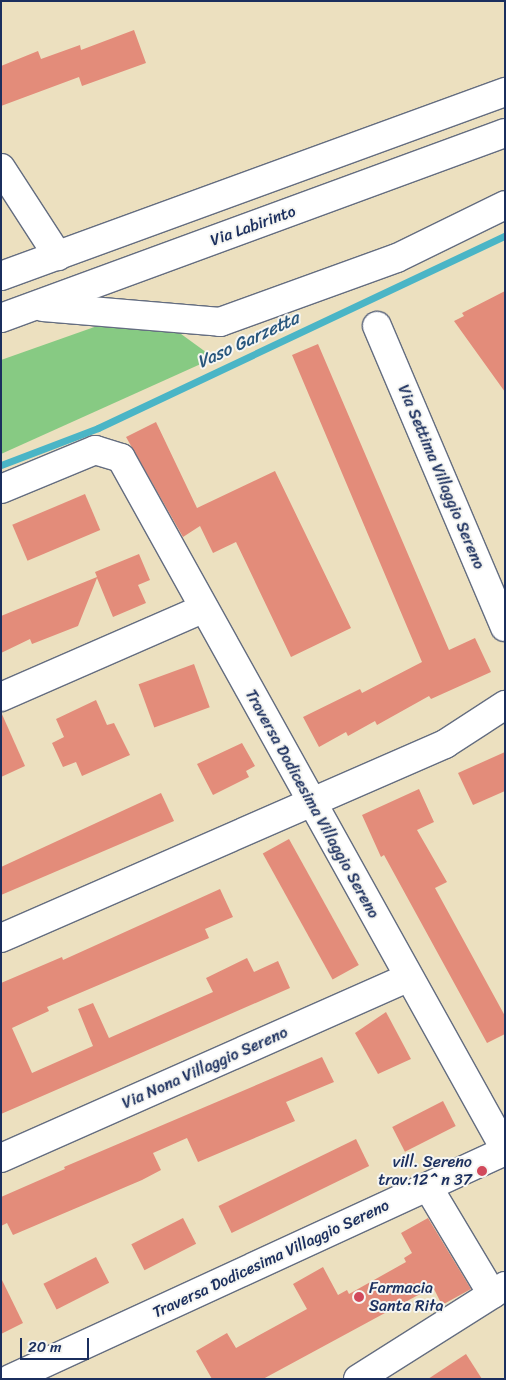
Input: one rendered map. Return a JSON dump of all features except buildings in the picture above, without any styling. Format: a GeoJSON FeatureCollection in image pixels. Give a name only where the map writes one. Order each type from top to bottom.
{"type":"FeatureCollection","features":[{"type":"Feature","properties":{"kind":"street"},"geometry":{"type":"LineString","coordinates":[[1,276],[505,92]]}},
{"type":"Feature","properties":{"kind":"street","name":"Via Labirinto"},"geometry":{"type":"LineString","coordinates":[[1,318],[505,133]]}},
{"type":"Feature","properties":{"kind":"street"},"geometry":{"type":"LineString","coordinates":[[1,168],[58,256]]}},
{"type":"Feature","properties":{"kind":"street"},"geometry":{"type":"LineString","coordinates":[[34,306],[220,322],[397,258],[505,205]]}},
{"type":"Feature","properties":{"kind":"street","name":"Via Settima Villaggio Sereno"},"geometry":{"type":"LineString","coordinates":[[377,326],[505,627]]}},
{"type":"Feature","properties":{"kind":"street","name":"Traversa Dodicesima Villaggio Sereno"},"geometry":{"type":"LineString","coordinates":[[1,489],[95,450],[121,458],[202,609],[311,800],[505,1150],[10,1379]]}},
{"type":"Feature","properties":{"kind":"street"},"geometry":{"type":"LineString","coordinates":[[1,697],[202,609]]}},
{"type":"Feature","properties":{"kind":"street"},"geometry":{"type":"LineString","coordinates":[[1,938],[311,800],[444,744],[505,705]]}},
{"type":"Feature","properties":{"kind":"street","name":"Via Nona Villaggio Sereno"},"geometry":{"type":"LineString","coordinates":[[1,1158],[408,978]]}},
{"type":"Feature","properties":{"kind":"street"},"geometry":{"type":"LineString","coordinates":[[358,1379],[498,1290],[428,1187]]}},
{"type":"Feature","properties":{"kind":"green space"},"geometry":{"type":"Polygon","coordinates":[[[117,319],[166,323],[214,358],[1,454],[1,360],[117,319]]]}},
{"type":"Feature","properties":{"kind":"waterway","name":"Vaso Garzetta"},"geometry":{"type":"LineString","coordinates":[[1,465],[98,428],[505,236]]}},
{"type":"Feature","properties":{"kind":"place","name":"vill. Sereno trav.12^ n 37"},"geometry":{"type":"Point","coordinates":[482,1171]}},
{"type":"Feature","properties":{"kind":"place","name":"Farmacia Santa Rita"},"geometry":{"type":"Point","coordinates":[359,1297]}}]}
